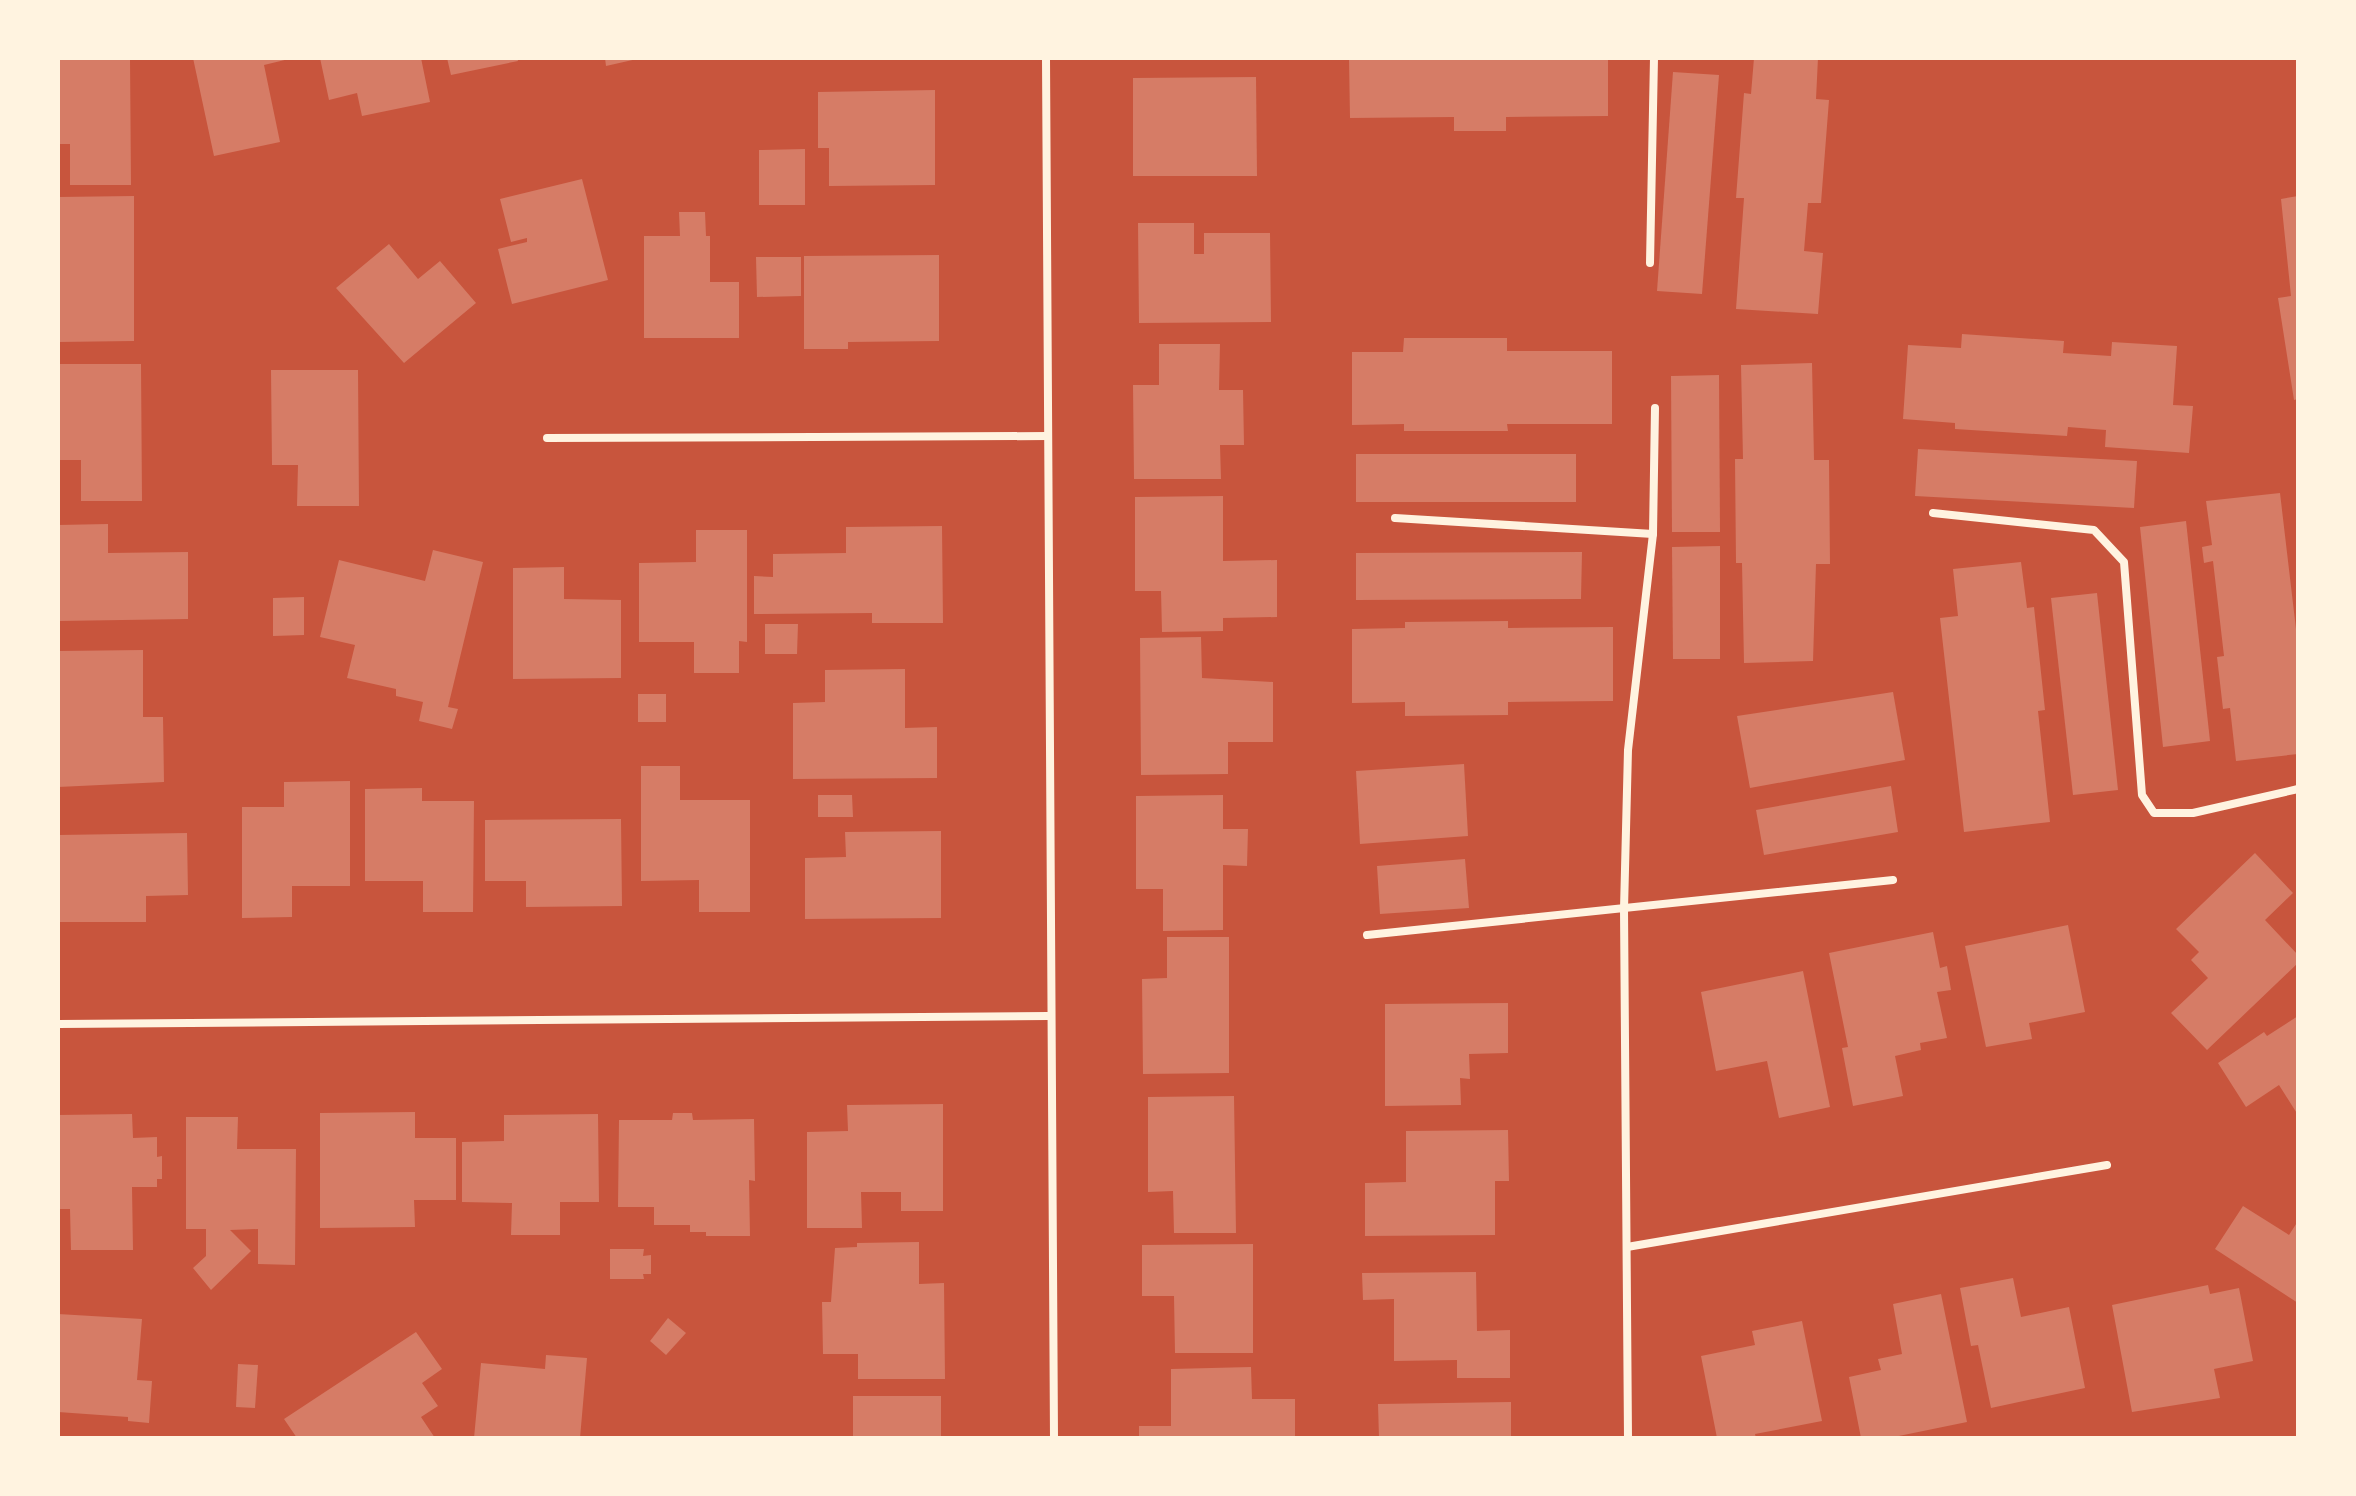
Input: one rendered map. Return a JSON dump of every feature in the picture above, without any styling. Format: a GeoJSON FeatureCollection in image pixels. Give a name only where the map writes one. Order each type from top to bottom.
{"type":"FeatureCollection","features":[{"type":"Feature","properties":{"kind":"street"},"geometry":{"type":"LineString","coordinates":[[1046,58],[1049,1016],[1054,1438]]}},
{"type":"Feature","properties":{"kind":"street"},"geometry":{"type":"LineString","coordinates":[[1650,263],[1654,58]]}},
{"type":"Feature","properties":{"kind":"street"},"geometry":{"type":"LineString","coordinates":[[1628,1438],[1624,909],[1628,750],[1653,534],[1655,408]]}},
{"type":"Feature","properties":{"kind":"street"},"geometry":{"type":"LineString","coordinates":[[547,438],[1048,436]]}},
{"type":"Feature","properties":{"kind":"street"},"geometry":{"type":"LineString","coordinates":[[1933,513],[2094,530],[2124,562],[2142,795],[2154,813],[2193,813],[2298,789]]}},
{"type":"Feature","properties":{"kind":"street"},"geometry":{"type":"LineString","coordinates":[[1395,518],[1653,534]]}},
{"type":"Feature","properties":{"kind":"street"},"geometry":{"type":"LineString","coordinates":[[1367,935],[1893,880]]}},
{"type":"Feature","properties":{"kind":"street"},"geometry":{"type":"LineString","coordinates":[[58,1024],[1049,1016]]}},
{"type":"Feature","properties":{"kind":"street"},"geometry":{"type":"LineString","coordinates":[[1627,1247],[2107,1165]]}},
{"type":"Feature","properties":{"kind":"building"},"geometry":{"type":"Polygon","coordinates":[[[58,58],[130,58],[131,185],[70,185],[70,144],[58,144],[58,58]]]}},
{"type":"Feature","properties":{"kind":"building"},"geometry":{"type":"Polygon","coordinates":[[[193,58],[293,58],[264,65],[280,142],[214,156],[193,58]]]}},
{"type":"Feature","properties":{"kind":"building"},"geometry":{"type":"Polygon","coordinates":[[[320,58],[421,58],[430,102],[362,116],[357,93],[329,100],[320,58]]]}},
{"type":"Feature","properties":{"kind":"building"},"geometry":{"type":"Polygon","coordinates":[[[447,58],[517,58],[518,61],[451,75],[447,58]]]}},
{"type":"Feature","properties":{"kind":"building"},"geometry":{"type":"Polygon","coordinates":[[[605,58],[637,58],[637,59],[606,66],[605,58]]]}},
{"type":"Feature","properties":{"kind":"building"},"geometry":{"type":"Polygon","coordinates":[[[1349,58],[1608,58],[1608,116],[1506,117],[1506,131],[1454,131],[1454,117],[1350,118],[1349,58]]]}},
{"type":"Feature","properties":{"kind":"building"},"geometry":{"type":"Polygon","coordinates":[[[1754,58],[1818,58],[1816,99],[1829,100],[1821,203],[1808,203],[1804,251],[1823,253],[1818,314],[1736,309],[1744,198],[1736,198],[1744,93],[1751,94],[1754,58]]]}},
{"type":"Feature","properties":{"kind":"building"},"geometry":{"type":"Polygon","coordinates":[[[1673,72],[1719,75],[1702,294],[1657,291],[1673,72]]]}},
{"type":"Feature","properties":{"kind":"building"},"geometry":{"type":"Polygon","coordinates":[[[1256,77],[1257,176],[1133,176],[1133,78],[1256,77]]]}},
{"type":"Feature","properties":{"kind":"building"},"geometry":{"type":"Polygon","coordinates":[[[935,90],[935,185],[829,186],[829,148],[818,148],[818,92],[935,90]]]}},
{"type":"Feature","properties":{"kind":"building"},"geometry":{"type":"Polygon","coordinates":[[[805,149],[805,205],[759,205],[759,150],[805,149]]]}},
{"type":"Feature","properties":{"kind":"building"},"geometry":{"type":"Polygon","coordinates":[[[582,179],[608,280],[512,304],[498,249],[527,242],[527,238],[511,242],[500,199],[582,179]]]}},
{"type":"Feature","properties":{"kind":"building"},"geometry":{"type":"Polygon","coordinates":[[[134,196],[134,341],[58,342],[58,197],[134,196]]]}},
{"type":"Feature","properties":{"kind":"building"},"geometry":{"type":"Polygon","coordinates":[[[2298,196],[2298,399],[2294,400],[2278,298],[2291,296],[2281,199],[2298,196]]]}},
{"type":"Feature","properties":{"kind":"building"},"geometry":{"type":"Polygon","coordinates":[[[679,212],[705,212],[706,236],[710,236],[710,282],[739,282],[739,338],[644,338],[644,236],[680,236],[679,212]]]}},
{"type":"Feature","properties":{"kind":"building"},"geometry":{"type":"Polygon","coordinates":[[[1138,223],[1194,223],[1194,254],[1204,254],[1204,233],[1270,233],[1271,322],[1139,323],[1138,223]]]}},
{"type":"Feature","properties":{"kind":"building"},"geometry":{"type":"Polygon","coordinates":[[[389,244],[418,279],[440,261],[476,303],[404,363],[336,288],[389,244]]]}},
{"type":"Feature","properties":{"kind":"building"},"geometry":{"type":"Polygon","coordinates":[[[939,255],[939,341],[848,342],[848,349],[804,349],[804,256],[939,255]]]}},
{"type":"Feature","properties":{"kind":"building"},"geometry":{"type":"Polygon","coordinates":[[[756,257],[801,257],[801,296],[757,297],[756,257]]]}},
{"type":"Feature","properties":{"kind":"building"},"geometry":{"type":"Polygon","coordinates":[[[1962,334],[2064,341],[2063,353],[2111,356],[2112,342],[2177,346],[2173,405],[2193,406],[2189,453],[2105,447],[2106,430],[2068,427],[2067,436],[1955,429],[1955,423],[1903,419],[1908,345],[1961,348],[1962,334]]]}},
{"type":"Feature","properties":{"kind":"building"},"geometry":{"type":"Polygon","coordinates":[[[1404,338],[1507,338],[1507,351],[1612,351],[1612,424],[1507,424],[1508,431],[1404,431],[1404,424],[1352,425],[1352,352],[1403,352],[1404,338]]]}},
{"type":"Feature","properties":{"kind":"building"},"geometry":{"type":"Polygon","coordinates":[[[1159,344],[1220,344],[1219,390],[1243,390],[1244,445],[1220,445],[1221,479],[1134,479],[1133,385],[1159,385],[1159,344]]]}},
{"type":"Feature","properties":{"kind":"building"},"geometry":{"type":"Polygon","coordinates":[[[1812,363],[1814,460],[1829,460],[1830,564],[1816,564],[1813,661],[1744,663],[1742,563],[1736,563],[1735,459],[1743,459],[1741,365],[1812,363]]]}},
{"type":"Feature","properties":{"kind":"building"},"geometry":{"type":"Polygon","coordinates":[[[58,364],[141,364],[142,501],[81,501],[81,460],[58,460],[58,364]]]}},
{"type":"Feature","properties":{"kind":"building"},"geometry":{"type":"Polygon","coordinates":[[[271,370],[358,370],[359,506],[297,506],[298,465],[272,465],[271,370]]]}},
{"type":"Feature","properties":{"kind":"building"},"geometry":{"type":"Polygon","coordinates":[[[1719,375],[1720,532],[1672,532],[1671,376],[1719,375]]]}},
{"type":"Feature","properties":{"kind":"building"},"geometry":{"type":"Polygon","coordinates":[[[1918,449],[2137,461],[2134,508],[1915,496],[1918,449]]]}},
{"type":"Feature","properties":{"kind":"building"},"geometry":{"type":"Polygon","coordinates":[[[1356,454],[1576,454],[1576,502],[1356,502],[1356,454]]]}},
{"type":"Feature","properties":{"kind":"building"},"geometry":{"type":"Polygon","coordinates":[[[2280,493],[2298,646],[2298,754],[2236,761],[2230,708],[2223,709],[2217,657],[2224,656],[2213,561],[2204,563],[2202,547],[2212,545],[2206,501],[2280,493]]]}},
{"type":"Feature","properties":{"kind":"building"},"geometry":{"type":"Polygon","coordinates":[[[1223,496],[1223,561],[1277,560],[1277,617],[1223,618],[1223,631],[1162,632],[1161,591],[1135,591],[1135,497],[1223,496]]]}},
{"type":"Feature","properties":{"kind":"building"},"geometry":{"type":"Polygon","coordinates":[[[2186,521],[2210,741],[2163,747],[2140,527],[2186,521]]]}},
{"type":"Feature","properties":{"kind":"building"},"geometry":{"type":"Polygon","coordinates":[[[108,524],[108,553],[188,552],[188,619],[58,621],[58,525],[108,524]]]}},
{"type":"Feature","properties":{"kind":"building"},"geometry":{"type":"Polygon","coordinates":[[[942,526],[943,623],[872,623],[872,613],[754,614],[754,576],[773,577],[773,554],[846,553],[846,527],[942,526]]]}},
{"type":"Feature","properties":{"kind":"building"},"geometry":{"type":"Polygon","coordinates":[[[696,530],[747,530],[747,642],[739,641],[739,673],[694,673],[694,642],[639,642],[639,563],[696,562],[696,530]]]}},
{"type":"Feature","properties":{"kind":"building"},"geometry":{"type":"Polygon","coordinates":[[[1720,546],[1720,659],[1673,659],[1672,547],[1720,546]]]}},
{"type":"Feature","properties":{"kind":"building"},"geometry":{"type":"Polygon","coordinates":[[[433,550],[483,562],[448,707],[458,709],[452,729],[419,721],[423,702],[396,696],[396,689],[347,678],[355,645],[320,637],[339,560],[425,581],[433,550]]]}},
{"type":"Feature","properties":{"kind":"building"},"geometry":{"type":"Polygon","coordinates":[[[1582,552],[1581,599],[1356,600],[1356,553],[1582,552]]]}},
{"type":"Feature","properties":{"kind":"building"},"geometry":{"type":"Polygon","coordinates":[[[2021,562],[2027,608],[2034,607],[2045,710],[2038,711],[2050,822],[1964,832],[1940,618],[1958,616],[1953,569],[2021,562]]]}},
{"type":"Feature","properties":{"kind":"building"},"geometry":{"type":"Polygon","coordinates":[[[564,567],[564,599],[621,600],[621,678],[513,679],[513,568],[564,567]]]}},
{"type":"Feature","properties":{"kind":"building"},"geometry":{"type":"Polygon","coordinates":[[[2097,593],[2118,790],[2073,795],[2051,598],[2097,593]]]}},
{"type":"Feature","properties":{"kind":"building"},"geometry":{"type":"Polygon","coordinates":[[[304,597],[304,635],[273,636],[273,598],[304,597]]]}},
{"type":"Feature","properties":{"kind":"building"},"geometry":{"type":"Polygon","coordinates":[[[1508,621],[1508,628],[1613,627],[1613,701],[1508,702],[1508,715],[1405,716],[1405,702],[1352,703],[1352,629],[1405,628],[1405,622],[1508,621]]]}},
{"type":"Feature","properties":{"kind":"building"},"geometry":{"type":"Polygon","coordinates":[[[765,624],[798,624],[797,654],[765,654],[765,624]]]}},
{"type":"Feature","properties":{"kind":"building"},"geometry":{"type":"Polygon","coordinates":[[[1201,637],[1202,678],[1273,682],[1273,742],[1228,742],[1228,774],[1141,775],[1140,638],[1201,637]]]}},
{"type":"Feature","properties":{"kind":"building"},"geometry":{"type":"Polygon","coordinates":[[[143,650],[143,717],[163,717],[164,782],[58,787],[58,651],[143,650]]]}},
{"type":"Feature","properties":{"kind":"building"},"geometry":{"type":"Polygon","coordinates":[[[905,669],[905,728],[937,727],[937,778],[793,779],[793,703],[825,702],[825,670],[905,669]]]}},
{"type":"Feature","properties":{"kind":"building"},"geometry":{"type":"Polygon","coordinates":[[[1893,692],[1905,760],[1750,788],[1737,716],[1893,692]]]}},
{"type":"Feature","properties":{"kind":"building"},"geometry":{"type":"Polygon","coordinates":[[[638,694],[666,694],[666,722],[638,722],[638,694]]]}},
{"type":"Feature","properties":{"kind":"building"},"geometry":{"type":"Polygon","coordinates":[[[1464,764],[1468,836],[1360,844],[1356,771],[1464,764]]]}},
{"type":"Feature","properties":{"kind":"building"},"geometry":{"type":"Polygon","coordinates":[[[641,766],[680,766],[680,800],[750,800],[750,912],[699,912],[699,880],[641,881],[641,766]]]}},
{"type":"Feature","properties":{"kind":"building"},"geometry":{"type":"Polygon","coordinates":[[[350,781],[350,886],[292,886],[292,917],[242,918],[242,807],[284,807],[284,782],[350,781]]]}},
{"type":"Feature","properties":{"kind":"building"},"geometry":{"type":"Polygon","coordinates":[[[1891,786],[1898,832],[1764,855],[1756,810],[1891,786]]]}},
{"type":"Feature","properties":{"kind":"building"},"geometry":{"type":"Polygon","coordinates":[[[422,788],[422,801],[474,801],[473,912],[423,912],[423,881],[365,881],[365,789],[422,788]]]}},
{"type":"Feature","properties":{"kind":"building"},"geometry":{"type":"Polygon","coordinates":[[[818,795],[852,795],[853,817],[818,817],[818,795]]]}},
{"type":"Feature","properties":{"kind":"building"},"geometry":{"type":"Polygon","coordinates":[[[1223,795],[1223,829],[1248,829],[1247,866],[1223,865],[1223,930],[1163,931],[1163,889],[1136,889],[1136,796],[1223,795]]]}},
{"type":"Feature","properties":{"kind":"building"},"geometry":{"type":"Polygon","coordinates":[[[621,819],[622,906],[526,907],[526,881],[485,881],[485,820],[621,819]]]}},
{"type":"Feature","properties":{"kind":"building"},"geometry":{"type":"Polygon","coordinates":[[[941,831],[941,918],[805,919],[805,858],[846,857],[845,832],[941,831]]]}},
{"type":"Feature","properties":{"kind":"building"},"geometry":{"type":"Polygon","coordinates":[[[187,833],[188,895],[146,896],[146,922],[58,922],[58,835],[187,833]]]}},
{"type":"Feature","properties":{"kind":"building"},"geometry":{"type":"Polygon","coordinates":[[[2255,853],[2293,893],[2265,920],[2298,955],[2298,963],[2207,1050],[2171,1013],[2208,978],[2191,960],[2199,952],[2176,929],[2255,853]]]}},
{"type":"Feature","properties":{"kind":"building"},"geometry":{"type":"Polygon","coordinates":[[[1465,859],[1469,908],[1380,914],[1377,866],[1465,859]]]}},
{"type":"Feature","properties":{"kind":"building"},"geometry":{"type":"Polygon","coordinates":[[[2068,925],[2085,1012],[2029,1023],[2032,1039],[1986,1047],[1965,946],[2068,925]]]}},
{"type":"Feature","properties":{"kind":"building"},"geometry":{"type":"Polygon","coordinates":[[[1933,932],[1940,968],[1947,966],[1951,990],[1937,992],[1947,1038],[1920,1043],[1921,1050],[1895,1056],[1903,1096],[1853,1106],[1842,1048],[1848,1047],[1829,953],[1933,932]]]}},
{"type":"Feature","properties":{"kind":"building"},"geometry":{"type":"Polygon","coordinates":[[[1167,937],[1229,937],[1229,1073],[1143,1074],[1142,979],[1167,978],[1167,937]]]}},
{"type":"Feature","properties":{"kind":"building"},"geometry":{"type":"Polygon","coordinates":[[[1803,971],[1830,1107],[1779,1118],[1767,1061],[1716,1071],[1701,992],[1803,971]]]}},
{"type":"Feature","properties":{"kind":"building"},"geometry":{"type":"Polygon","coordinates":[[[1508,1003],[1508,1053],[1469,1054],[1470,1079],[1460,1078],[1461,1105],[1385,1106],[1385,1004],[1508,1003]]]}},
{"type":"Feature","properties":{"kind":"building"},"geometry":{"type":"Polygon","coordinates":[[[2298,1016],[2298,1115],[2279,1085],[2246,1107],[2218,1063],[2264,1032],[2267,1036],[2298,1016]]]}},
{"type":"Feature","properties":{"kind":"building"},"geometry":{"type":"Polygon","coordinates":[[[1234,1096],[1236,1233],[1174,1233],[1173,1191],[1148,1192],[1148,1097],[1234,1096]]]}},
{"type":"Feature","properties":{"kind":"building"},"geometry":{"type":"Polygon","coordinates":[[[943,1104],[943,1211],[901,1211],[901,1192],[861,1192],[862,1228],[807,1228],[807,1132],[848,1131],[847,1105],[943,1104]]]}},
{"type":"Feature","properties":{"kind":"building"},"geometry":{"type":"Polygon","coordinates":[[[415,1112],[415,1138],[456,1138],[456,1200],[414,1200],[415,1227],[320,1228],[320,1113],[415,1112]]]}},
{"type":"Feature","properties":{"kind":"building"},"geometry":{"type":"Polygon","coordinates":[[[673,1113],[692,1113],[693,1120],[754,1119],[755,1181],[749,1180],[750,1236],[706,1236],[706,1232],[690,1232],[690,1225],[654,1225],[654,1207],[618,1207],[619,1120],[672,1120],[673,1113]]]}},
{"type":"Feature","properties":{"kind":"building"},"geometry":{"type":"Polygon","coordinates":[[[132,1114],[133,1138],[157,1137],[157,1157],[162,1156],[162,1179],[157,1179],[157,1187],[132,1187],[133,1250],[71,1250],[70,1209],[58,1209],[58,1115],[132,1114]]]}},
{"type":"Feature","properties":{"kind":"building"},"geometry":{"type":"Polygon","coordinates":[[[598,1114],[599,1202],[560,1202],[560,1235],[511,1235],[512,1203],[462,1202],[462,1142],[504,1141],[504,1115],[598,1114]]]}},
{"type":"Feature","properties":{"kind":"building"},"geometry":{"type":"Polygon","coordinates":[[[186,1117],[238,1117],[237,1149],[296,1149],[295,1265],[258,1264],[258,1229],[230,1230],[251,1251],[211,1290],[193,1268],[206,1256],[206,1229],[186,1229],[186,1117]]]}},
{"type":"Feature","properties":{"kind":"building"},"geometry":{"type":"Polygon","coordinates":[[[1508,1130],[1509,1181],[1495,1181],[1495,1235],[1365,1236],[1365,1183],[1406,1182],[1406,1131],[1508,1130]]]}},
{"type":"Feature","properties":{"kind":"building"},"geometry":{"type":"Polygon","coordinates":[[[2243,1206],[2289,1235],[2298,1221],[2298,1303],[2215,1249],[2243,1206]]]}},
{"type":"Feature","properties":{"kind":"building"},"geometry":{"type":"Polygon","coordinates":[[[919,1242],[919,1284],[944,1283],[945,1379],[858,1379],[858,1354],[823,1354],[822,1302],[831,1302],[835,1248],[857,1247],[857,1243],[919,1242]]]}},
{"type":"Feature","properties":{"kind":"building"},"geometry":{"type":"Polygon","coordinates":[[[1253,1244],[1253,1353],[1175,1353],[1174,1296],[1142,1296],[1142,1245],[1253,1244]]]}},
{"type":"Feature","properties":{"kind":"building"},"geometry":{"type":"Polygon","coordinates":[[[610,1249],[644,1249],[643,1256],[651,1255],[651,1274],[643,1274],[644,1279],[610,1279],[610,1249]]]}},
{"type":"Feature","properties":{"kind":"building"},"geometry":{"type":"Polygon","coordinates":[[[1476,1272],[1477,1331],[1510,1330],[1510,1378],[1457,1378],[1457,1360],[1394,1361],[1394,1299],[1363,1300],[1362,1273],[1476,1272]]]}},
{"type":"Feature","properties":{"kind":"building"},"geometry":{"type":"Polygon","coordinates":[[[2013,1278],[2021,1317],[2069,1307],[2085,1388],[1991,1408],[1978,1345],[1971,1346],[1960,1288],[2013,1278]]]}},
{"type":"Feature","properties":{"kind":"building"},"geometry":{"type":"Polygon","coordinates":[[[2208,1285],[2210,1294],[2239,1288],[2253,1361],[2214,1369],[2220,1398],[2132,1412],[2112,1305],[2208,1285]]]}},
{"type":"Feature","properties":{"kind":"building"},"geometry":{"type":"Polygon","coordinates":[[[1941,1294],[1967,1422],[1889,1438],[1861,1438],[1849,1377],[1881,1370],[1878,1359],[1902,1354],[1893,1304],[1941,1294]]]}},
{"type":"Feature","properties":{"kind":"building"},"geometry":{"type":"Polygon","coordinates":[[[58,1314],[142,1319],[137,1380],[152,1381],[149,1423],[128,1421],[128,1417],[58,1412],[58,1314]]]}},
{"type":"Feature","properties":{"kind":"building"},"geometry":{"type":"Polygon","coordinates":[[[668,1318],[686,1333],[666,1355],[650,1341],[668,1318]]]}},
{"type":"Feature","properties":{"kind":"building"},"geometry":{"type":"Polygon","coordinates":[[[1802,1321],[1822,1421],[1755,1434],[1756,1438],[1717,1438],[1701,1356],[1755,1345],[1752,1331],[1802,1321]]]}},
{"type":"Feature","properties":{"kind":"building"},"geometry":{"type":"Polygon","coordinates":[[[416,1332],[442,1369],[422,1383],[438,1406],[421,1417],[435,1438],[297,1438],[284,1419],[416,1332]]]}},
{"type":"Feature","properties":{"kind":"building"},"geometry":{"type":"Polygon","coordinates":[[[546,1355],[587,1358],[580,1438],[474,1438],[481,1363],[545,1369],[546,1355]]]}},
{"type":"Feature","properties":{"kind":"building"},"geometry":{"type":"Polygon","coordinates":[[[238,1364],[258,1365],[255,1408],[236,1407],[238,1364]]]}},
{"type":"Feature","properties":{"kind":"building"},"geometry":{"type":"Polygon","coordinates":[[[1251,1367],[1252,1399],[1295,1399],[1295,1438],[1139,1438],[1139,1426],[1171,1426],[1171,1369],[1251,1367]]]}},
{"type":"Feature","properties":{"kind":"building"},"geometry":{"type":"Polygon","coordinates":[[[853,1396],[941,1396],[941,1438],[853,1438],[853,1396]]]}},
{"type":"Feature","properties":{"kind":"building"},"geometry":{"type":"Polygon","coordinates":[[[1511,1402],[1511,1438],[1379,1438],[1378,1404],[1511,1402]]]}}]}
